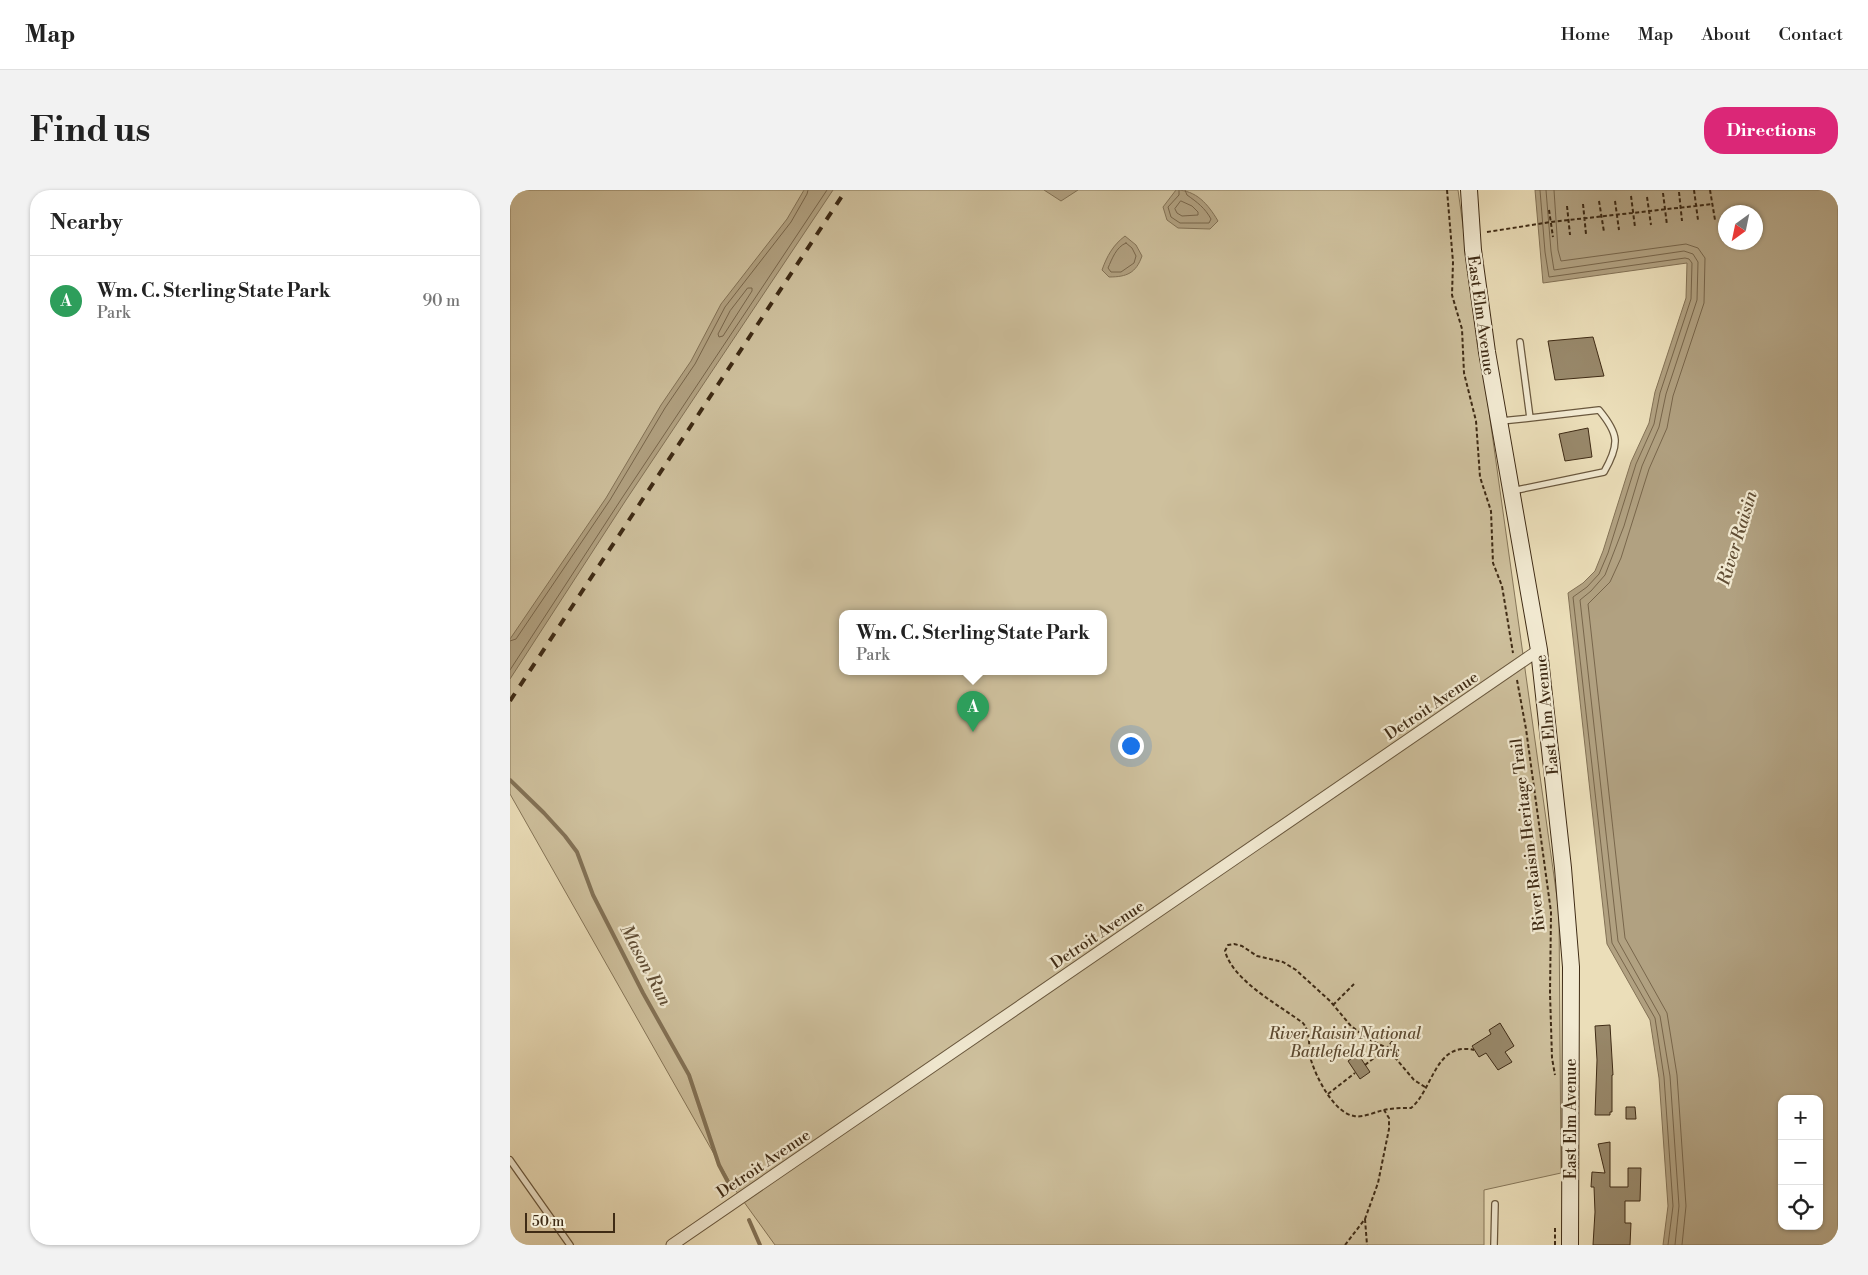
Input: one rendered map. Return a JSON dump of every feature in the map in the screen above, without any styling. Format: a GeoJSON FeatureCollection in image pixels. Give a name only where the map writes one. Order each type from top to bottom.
{"type":"FeatureCollection","features":[{"type":"Feature","properties":{"kind":"main road","name":"East Elm Avenue"},"geometry":{"type":"LineString","coordinates":[[1469,190],[1478,287],[1499,421],[1540,650],[1563,868],[1571,967],[1570,1245]]}},
{"type":"Feature","properties":{"kind":"street","name":"Detroit Avenue"},"geometry":{"type":"LineString","coordinates":[[672,1245],[1540,650]]}},
{"type":"Feature","properties":{"kind":"lane"},"geometry":{"type":"LineString","coordinates":[[1520,342],[1530,418]]}},
{"type":"Feature","properties":{"kind":"lane"},"geometry":{"type":"LineString","coordinates":[[1499,421],[1599,410],[1611,425],[1616,439],[1612,459],[1604,472],[1511,491]]}},
{"type":"Feature","properties":{"kind":"lane"},"geometry":{"type":"LineString","coordinates":[[510,1160],[570,1245]]}},
{"type":"Feature","properties":{"kind":"lane"},"geometry":{"type":"LineString","coordinates":[[1494,1245],[1495,1204]]}},
{"type":"Feature","properties":{"kind":"path","name":"River Raisin Heritage Trail"},"geometry":{"type":"LineString","coordinates":[[1447,190],[1453,262],[1452,295],[1462,330],[1464,373],[1476,421],[1480,477],[1491,512],[1493,563],[1502,586],[1526,729],[1551,912],[1550,993],[1552,1058],[1556,1080]]}},
{"type":"Feature","properties":{"kind":"path"},"geometry":{"type":"LineString","coordinates":[[1694,190],[1698,220]]}},
{"type":"Feature","properties":{"kind":"path"},"geometry":{"type":"LineString","coordinates":[[1710,190],[1715,220]]}},
{"type":"Feature","properties":{"kind":"path"},"geometry":{"type":"LineString","coordinates":[[1679,192],[1682,221]]}},
{"type":"Feature","properties":{"kind":"path"},"geometry":{"type":"LineString","coordinates":[[1663,194],[1667,225]]}},
{"type":"Feature","properties":{"kind":"path"},"geometry":{"type":"LineString","coordinates":[[1631,196],[1635,228]]}},
{"type":"Feature","properties":{"kind":"path"},"geometry":{"type":"LineString","coordinates":[[1647,197],[1651,225]]}},
{"type":"Feature","properties":{"kind":"path"},"geometry":{"type":"LineString","coordinates":[[1599,201],[1604,232]]}},
{"type":"Feature","properties":{"kind":"path"},"geometry":{"type":"LineString","coordinates":[[1616,201],[1619,230]]}},
{"type":"Feature","properties":{"kind":"path"},"geometry":{"type":"LineString","coordinates":[[1583,204],[1586,234]]}},
{"type":"Feature","properties":{"kind":"path"},"geometry":{"type":"LineString","coordinates":[[1472,233],[1494,232],[1551,222],[1648,210],[1713,204]]}},
{"type":"Feature","properties":{"kind":"path"},"geometry":{"type":"LineString","coordinates":[[1567,206],[1570,235]]}},
{"type":"Feature","properties":{"kind":"path"},"geometry":{"type":"LineString","coordinates":[[1549,210],[1554,237]]}},
{"type":"Feature","properties":{"kind":"path"},"geometry":{"type":"LineString","coordinates":[[1425,1087],[1414,1080],[1387,1048],[1358,1032],[1296,970],[1283,962],[1257,956],[1242,946],[1228,945],[1225,951],[1232,967],[1255,988],[1303,1023],[1307,1028],[1311,1059],[1321,1085],[1343,1110],[1355,1117],[1384,1110],[1411,1108],[1423,1095],[1433,1072],[1449,1054],[1460,1049],[1474,1050]]}},
{"type":"Feature","properties":{"kind":"path"},"geometry":{"type":"LineString","coordinates":[[1333,1005],[1354,984]]}},
{"type":"Feature","properties":{"kind":"path"},"geometry":{"type":"LineString","coordinates":[[1365,1065],[1387,1048],[1400,1032]]}},
{"type":"Feature","properties":{"kind":"path"},"geometry":{"type":"LineString","coordinates":[[1328,1094],[1355,1073]]}},
{"type":"Feature","properties":{"kind":"path"},"geometry":{"type":"LineString","coordinates":[[1345,1245],[1365,1219],[1378,1183],[1389,1129],[1389,1118],[1384,1110]]}},
{"type":"Feature","properties":{"kind":"path"},"geometry":{"type":"LineString","coordinates":[[1365,1219],[1367,1245]]}},
{"type":"Feature","properties":{"kind":"path"},"geometry":{"type":"LineString","coordinates":[[1554,1245],[1555,1226]]}},
{"type":"Feature","properties":{"kind":"green space","name":"River Raisin National Battlefield Park"},"geometry":{"type":"Polygon","coordinates":[[[510,190],[1458,190],[1559,912],[1561,1173],[1484,1190],[1484,1245],[775,1245],[731,1184],[510,794],[510,190]]]}},
{"type":"Feature","properties":{"kind":"water"},"geometry":{"type":"Polygon","coordinates":[[[804,190],[833,190],[626,500],[510,679],[510,639],[606,498],[661,405],[691,361],[721,304],[787,219],[804,190]]]}},
{"type":"Feature","properties":{"kind":"water"},"geometry":{"type":"Polygon","coordinates":[[[1044,190],[1078,190],[1061,201],[1044,190]]]}},
{"type":"Feature","properties":{"kind":"water"},"geometry":{"type":"Polygon","coordinates":[[[1176,190],[1190,192],[1201,199],[1218,221],[1210,229],[1178,228],[1167,220],[1163,207],[1176,190]]]}},
{"type":"Feature","properties":{"kind":"water","name":"River Raisin"},"geometry":{"type":"Polygon","coordinates":[[[1535,190],[1838,190],[1838,1245],[1663,1245],[1668,1206],[1659,1078],[1650,1020],[1607,944],[1568,593],[1583,583],[1595,571],[1603,551],[1631,462],[1649,423],[1655,392],[1686,298],[1687,263],[1543,283],[1535,190]]]}},
{"type":"Feature","properties":{"kind":"water"},"geometry":{"type":"Polygon","coordinates":[[[1125,236],[1136,245],[1142,256],[1140,262],[1134,270],[1126,275],[1109,277],[1102,270],[1108,255],[1125,236]]]}},
{"type":"Feature","properties":{"kind":"building"},"geometry":{"type":"Polygon","coordinates":[[[1593,337],[1604,376],[1555,380],[1548,341],[1593,337]]]}},
{"type":"Feature","properties":{"kind":"building"},"geometry":{"type":"Polygon","coordinates":[[[1588,428],[1592,457],[1565,461],[1559,434],[1588,428]]]}},
{"type":"Feature","properties":{"kind":"building"},"geometry":{"type":"Polygon","coordinates":[[[1500,1023],[1514,1046],[1505,1052],[1512,1062],[1498,1070],[1486,1053],[1479,1057],[1472,1046],[1491,1034],[1489,1030],[1500,1023]]]}},
{"type":"Feature","properties":{"kind":"building"},"geometry":{"type":"Polygon","coordinates":[[[1610,1025],[1613,1075],[1612,1112],[1610,1112],[1610,1115],[1595,1115],[1597,1060],[1595,1026],[1610,1025]]]}},
{"type":"Feature","properties":{"kind":"building"},"geometry":{"type":"Polygon","coordinates":[[[1358,1054],[1370,1072],[1360,1079],[1348,1061],[1358,1054]]]}},
{"type":"Feature","properties":{"kind":"building"},"geometry":{"type":"Polygon","coordinates":[[[1626,1107],[1635,1107],[1636,1119],[1626,1119],[1626,1107]]]}},
{"type":"Feature","properties":{"kind":"building"},"geometry":{"type":"Polygon","coordinates":[[[1610,1142],[1610,1187],[1628,1187],[1628,1168],[1641,1168],[1640,1201],[1625,1201],[1625,1223],[1631,1223],[1630,1245],[1593,1245],[1595,1212],[1594,1187],[1591,1187],[1592,1172],[1605,1173],[1598,1144],[1610,1142]]]}},
{"type":"Feature","properties":{"kind":"waterway","name":"Mason Run"},"geometry":{"type":"LineString","coordinates":[[510,780],[544,813],[577,852],[593,895],[643,993],[689,1075],[719,1165],[728,1182]]}},
{"type":"Feature","properties":{"kind":"waterway","name":"Mason Run"},"geometry":{"type":"LineString","coordinates":[[749,1220],[760,1245]]}},
{"type":"Feature","properties":{"kind":"railway"},"geometry":{"type":"LineString","coordinates":[[510,701],[846,190]]}},
{"type":"Feature","properties":{"kind":"place","name":"Wm. C. Sterling State Park"},"geometry":{"type":"Point","coordinates":[973,732]}}]}
